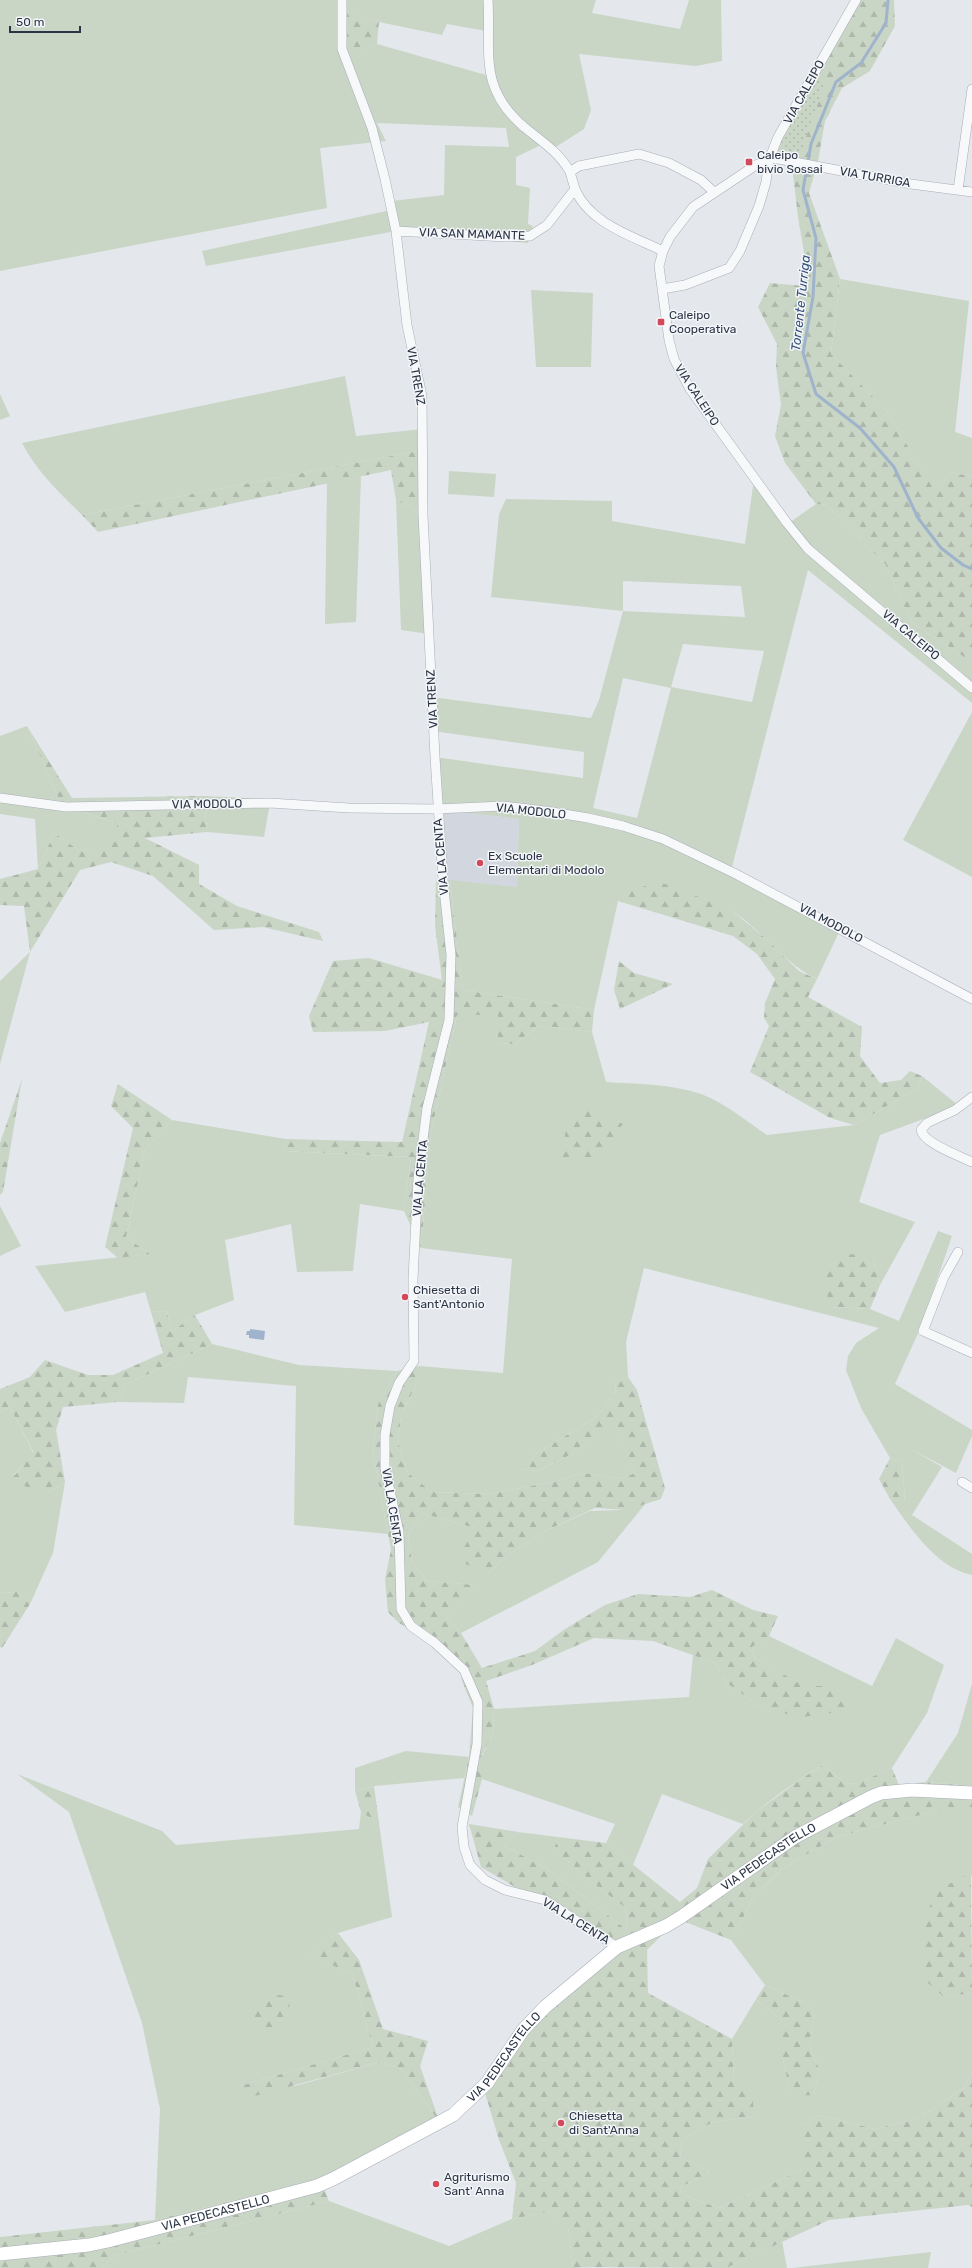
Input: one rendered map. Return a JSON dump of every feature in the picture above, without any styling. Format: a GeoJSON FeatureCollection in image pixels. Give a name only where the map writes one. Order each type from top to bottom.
{"type":"FeatureCollection","features":[{"type":"Feature","properties":{"kind":"street","name":"VIA TRENZ"},"geometry":{"type":"LineString","coordinates":[[342,0],[342,49],[372,128],[396,230],[408,324],[422,396],[423,515],[437,809]]}},
{"type":"Feature","properties":{"kind":"street"},"geometry":{"type":"LineString","coordinates":[[488,0],[489,72],[501,101],[513,116],[555,153],[570,172],[575,189],[586,207],[597,217],[662,251]]}},
{"type":"Feature","properties":{"kind":"street","name":"VIA CALEIPO"},"geometry":{"type":"LineString","coordinates":[[856,0],[778,137],[769,160],[714,192],[693,207],[670,237],[662,251],[659,266],[669,340],[674,359],[690,389],[786,523],[808,550],[833,572],[884,612],[972,688]]}},
{"type":"Feature","properties":{"kind":"street"},"geometry":{"type":"LineString","coordinates":[[958,190],[972,89]]}},
{"type":"Feature","properties":{"kind":"street"},"geometry":{"type":"LineString","coordinates":[[570,172],[579,166],[639,154],[668,163],[701,180],[714,192]]}},
{"type":"Feature","properties":{"kind":"street","name":"VIA TURRIGA"},"geometry":{"type":"LineString","coordinates":[[769,160],[778,158],[911,184],[972,192]]}},
{"type":"Feature","properties":{"kind":"street"},"geometry":{"type":"LineString","coordinates":[[662,289],[684,285],[729,268],[740,251],[759,206],[766,182],[769,160]]}},
{"type":"Feature","properties":{"kind":"street","name":"VIA SAN MAMANTE"},"geometry":{"type":"LineString","coordinates":[[396,230],[506,237],[530,236],[547,225],[575,189]]}},
{"type":"Feature","properties":{"kind":"street","name":"VIA MODOLO"},"geometry":{"type":"LineString","coordinates":[[0,798],[66,807],[270,803],[349,808],[437,809],[503,806],[552,812],[623,826],[663,839],[786,899],[972,999]]}},
{"type":"Feature","properties":{"kind":"street","name":"VIA LA CENTA"},"geometry":{"type":"LineString","coordinates":[[437,809],[451,955],[452,986],[449,1020],[427,1108],[418,1179],[413,1279],[414,1361],[399,1383],[390,1406],[386,1435],[385,1468],[399,1532],[401,1609],[411,1626],[435,1643],[464,1670],[478,1702],[477,1744],[462,1827],[464,1847],[470,1865],[475,1872],[490,1883],[505,1890],[545,1900],[617,1947]]}},
{"type":"Feature","properties":{"kind":"street"},"geometry":{"type":"LineString","coordinates":[[972,1097],[955,1110],[926,1123],[921,1130],[923,1135],[929,1141],[972,1162]]}},
{"type":"Feature","properties":{"kind":"street"},"geometry":{"type":"LineString","coordinates":[[958,1252],[944,1277],[923,1331],[972,1353]]}},
{"type":"Feature","properties":{"kind":"street"},"geometry":{"type":"LineString","coordinates":[[962,1482],[972,1488]]}},
{"type":"Feature","properties":{"kind":"street","name":"VIA PEDECASTELLO"},"geometry":{"type":"LineString","coordinates":[[0,2254],[89,2245],[108,2241],[281,2195],[333,2178],[440,2123],[464,2106],[487,2083],[532,2019],[617,1947],[678,1919],[795,1836],[870,1797],[882,1793],[912,1790],[972,1793]]}},
{"type":"Feature","properties":{"kind":"shaded area"},"geometry":{"type":"Polygon","coordinates":[[[437,809],[519,819],[517,887],[443,880],[437,809]]]}},
{"type":"Feature","properties":{"kind":"green space"},"geometry":{"type":"Polygon","coordinates":[[[0,0],[596,0],[592,13],[680,29],[689,0],[721,0],[722,61],[696,66],[579,54],[591,110],[584,129],[551,150],[545,143],[516,157],[516,185],[530,188],[528,224],[533,226],[528,243],[396,231],[206,266],[202,251],[391,210],[392,201],[444,195],[445,145],[509,147],[506,128],[377,123],[386,141],[320,148],[327,208],[0,271],[0,0]],[[338,10],[340,58],[377,44],[486,75],[486,31],[447,24],[442,35],[379,22],[338,10]]]}},
{"type":"Feature","properties":{"kind":"green space"},"geometry":{"type":"Polygon","coordinates":[[[858,0],[894,0],[895,26],[870,71],[842,88],[825,121],[818,161],[809,193],[840,279],[831,354],[886,410],[937,495],[950,472],[972,477],[972,662],[911,622],[886,565],[827,505],[816,504],[785,463],[775,436],[781,405],[776,367],[777,344],[758,307],[770,283],[804,286],[805,258],[793,174],[815,76],[858,0]]]}},
{"type":"Feature","properties":{"kind":"green space"},"geometry":{"type":"Polygon","coordinates":[[[337,9],[379,22],[377,44],[340,59],[337,9]]]}},
{"type":"Feature","properties":{"kind":"green space"},"geometry":{"type":"Polygon","coordinates":[[[815,76],[824,87],[798,160],[772,156],[815,76]]]}},
{"type":"Feature","properties":{"kind":"green space"},"geometry":{"type":"Polygon","coordinates":[[[840,279],[969,301],[955,432],[972,438],[972,477],[950,472],[937,496],[886,410],[831,354],[840,279]]]}},
{"type":"Feature","properties":{"kind":"green space"},"geometry":{"type":"Polygon","coordinates":[[[531,290],[593,293],[591,367],[536,367],[531,290]]]}},
{"type":"Feature","properties":{"kind":"green space"},"geometry":{"type":"Polygon","coordinates":[[[345,376],[356,436],[423,429],[423,450],[82,515],[57,490],[34,463],[22,443],[345,376]]]}},
{"type":"Feature","properties":{"kind":"green space"},"geometry":{"type":"Polygon","coordinates":[[[0,394],[10,416],[0,420],[0,394]]]}},
{"type":"Feature","properties":{"kind":"green space"},"geometry":{"type":"Polygon","coordinates":[[[423,450],[423,515],[396,500],[391,470],[98,532],[82,515],[423,450]]]}},
{"type":"Feature","properties":{"kind":"green space"},"geometry":{"type":"Polygon","coordinates":[[[449,471],[496,474],[494,497],[448,494],[449,471]]]}},
{"type":"Feature","properties":{"kind":"green space"},"geometry":{"type":"Polygon","coordinates":[[[361,476],[356,622],[325,624],[327,483],[361,476]]]}},
{"type":"Feature","properties":{"kind":"green space"},"geometry":{"type":"Polygon","coordinates":[[[754,479],[786,525],[816,504],[827,505],[886,565],[911,622],[972,662],[972,703],[808,570],[731,871],[841,928],[817,979],[794,964],[753,927],[731,910],[696,906],[618,901],[594,1010],[463,990],[450,880],[517,887],[519,819],[437,809],[435,757],[583,778],[584,752],[433,731],[431,697],[591,718],[599,700],[623,611],[491,597],[499,514],[506,499],[612,501],[612,521],[745,544],[754,479]],[[623,581],[623,611],[745,617],[741,586],[623,581]],[[683,644],[671,687],[752,702],[764,651],[683,644]],[[623,678],[593,808],[637,818],[671,688],[623,678]]]}},
{"type":"Feature","properties":{"kind":"green space"},"geometry":{"type":"Polygon","coordinates":[[[396,500],[423,515],[429,634],[401,630],[396,500]]]}},
{"type":"Feature","properties":{"kind":"green space"},"geometry":{"type":"Polygon","coordinates":[[[972,712],[972,877],[903,840],[972,712]]]}},
{"type":"Feature","properties":{"kind":"green space"},"geometry":{"type":"Polygon","coordinates":[[[27,726],[62,806],[117,823],[117,842],[80,851],[54,833],[38,869],[35,819],[0,814],[0,736],[27,726]]]}},
{"type":"Feature","properties":{"kind":"green space"},"geometry":{"type":"Polygon","coordinates":[[[27,726],[72,798],[204,796],[207,832],[145,838],[199,865],[199,884],[237,906],[319,932],[323,941],[263,927],[214,930],[153,876],[111,862],[80,870],[30,952],[24,906],[0,905],[0,879],[38,869],[54,833],[80,851],[117,841],[117,823],[62,806],[27,726]]]}},
{"type":"Feature","properties":{"kind":"green space"},"geometry":{"type":"Polygon","coordinates":[[[204,796],[268,799],[270,803],[264,837],[207,832],[204,796]]]}},
{"type":"Feature","properties":{"kind":"green space"},"geometry":{"type":"Polygon","coordinates":[[[450,880],[463,990],[594,1010],[592,1032],[539,1026],[514,1044],[498,1043],[498,1015],[457,1015],[431,1133],[421,1248],[404,1211],[411,1157],[283,1151],[286,1139],[402,1142],[429,1022],[385,1031],[313,1032],[309,1016],[333,961],[369,958],[442,980],[435,926],[436,881],[450,880]]]}},
{"type":"Feature","properties":{"kind":"green space"},"geometry":{"type":"Polygon","coordinates":[[[660,882],[730,909],[766,939],[799,971],[817,979],[808,997],[862,1027],[860,1056],[880,1083],[901,1080],[910,1071],[922,1076],[918,1088],[854,1125],[830,1118],[750,1072],[769,1026],[764,1018],[765,1003],[775,979],[757,954],[733,936],[618,901],[627,891],[660,882]]]}},
{"type":"Feature","properties":{"kind":"green space"},"geometry":{"type":"Polygon","coordinates":[[[30,952],[0,1064],[0,981],[30,952]]]}},
{"type":"Feature","properties":{"kind":"green space"},"geometry":{"type":"Polygon","coordinates":[[[619,961],[634,973],[673,984],[620,1009],[614,990],[619,961]]]}},
{"type":"Feature","properties":{"kind":"green space"},"geometry":{"type":"Polygon","coordinates":[[[498,1014],[498,1043],[514,1044],[539,1026],[592,1032],[606,1082],[666,1086],[701,1094],[727,1107],[767,1135],[854,1125],[918,1088],[922,1076],[959,1106],[880,1135],[859,1202],[915,1222],[880,1285],[873,1258],[830,1307],[870,1309],[899,1321],[938,1231],[952,1236],[920,1329],[895,1384],[972,1430],[972,1436],[956,1473],[911,1449],[942,1467],[912,1515],[972,1554],[972,1575],[959,1571],[935,1555],[915,1533],[890,1499],[905,1501],[902,1461],[890,1458],[861,1408],[846,1370],[848,1356],[856,1343],[879,1328],[644,1268],[626,1342],[628,1377],[616,1381],[615,1393],[597,1417],[537,1453],[521,1469],[537,1471],[574,1453],[614,1420],[635,1473],[621,1479],[584,1473],[557,1481],[490,1494],[432,1492],[408,1473],[398,1442],[401,1416],[419,1378],[419,1366],[503,1373],[512,1259],[421,1248],[431,1133],[457,1015],[498,1014]]]}},
{"type":"Feature","properties":{"kind":"green space"},"geometry":{"type":"Polygon","coordinates":[[[22,1079],[3,1192],[0,1195],[0,1143],[22,1079]]]}},
{"type":"Feature","properties":{"kind":"green space"},"geometry":{"type":"Polygon","coordinates":[[[118,1084],[172,1120],[145,1150],[126,1237],[150,1254],[118,1258],[105,1247],[133,1128],[111,1106],[118,1084]]]}},
{"type":"Feature","properties":{"kind":"green space"},"geometry":{"type":"Polygon","coordinates":[[[583,1107],[623,1124],[591,1165],[561,1157],[568,1119],[583,1107]]]}},
{"type":"Feature","properties":{"kind":"green space"},"geometry":{"type":"Polygon","coordinates":[[[172,1120],[286,1139],[283,1151],[411,1157],[404,1211],[360,1204],[353,1271],[297,1272],[291,1224],[225,1240],[234,1300],[195,1315],[171,1332],[167,1311],[151,1312],[145,1292],[65,1312],[35,1266],[150,1254],[126,1237],[145,1150],[172,1120]]]}},
{"type":"Feature","properties":{"kind":"green space"},"geometry":{"type":"Polygon","coordinates":[[[0,1206],[21,1246],[0,1256],[0,1206]]]}},
{"type":"Feature","properties":{"kind":"green space"},"geometry":{"type":"Polygon","coordinates":[[[839,1252],[873,1258],[880,1285],[870,1309],[830,1307],[821,1270],[839,1252]]]}},
{"type":"Feature","properties":{"kind":"green space"},"geometry":{"type":"Polygon","coordinates":[[[167,1311],[171,1332],[195,1315],[212,1344],[127,1384],[118,1402],[63,1407],[56,1430],[65,1482],[50,1492],[19,1485],[13,1477],[34,1453],[10,1407],[0,1412],[0,1389],[30,1377],[45,1360],[88,1375],[113,1375],[163,1353],[151,1312],[167,1311]]]}},
{"type":"Feature","properties":{"kind":"green space"},"geometry":{"type":"Polygon","coordinates":[[[212,1344],[299,1365],[397,1371],[378,1404],[373,1452],[388,1534],[294,1525],[296,1386],[188,1377],[184,1403],[118,1402],[127,1384],[212,1344]]]}},
{"type":"Feature","properties":{"kind":"green space"},"geometry":{"type":"Polygon","coordinates":[[[419,1366],[419,1378],[401,1416],[398,1442],[408,1473],[432,1492],[490,1494],[557,1481],[584,1473],[621,1479],[635,1473],[614,1421],[574,1453],[537,1471],[520,1469],[537,1453],[597,1417],[615,1393],[616,1381],[628,1377],[637,1390],[665,1488],[661,1499],[626,1510],[595,1508],[543,1532],[504,1558],[488,1574],[457,1560],[475,1528],[421,1513],[408,1536],[412,1562],[427,1581],[476,1585],[446,1617],[461,1633],[482,1668],[535,1651],[565,1629],[605,1605],[638,1594],[690,1597],[712,1590],[753,1610],[778,1616],[769,1636],[752,1647],[755,1658],[804,1686],[837,1686],[846,1711],[802,1717],[763,1709],[727,1683],[715,1663],[653,1641],[594,1638],[532,1665],[486,1681],[494,1709],[493,1734],[482,1755],[482,1779],[472,1816],[458,1807],[469,1757],[473,1708],[462,1681],[458,1658],[399,1623],[388,1612],[385,1579],[391,1550],[373,1452],[378,1404],[397,1371],[419,1366]]]}},
{"type":"Feature","properties":{"kind":"green space"},"geometry":{"type":"Polygon","coordinates":[[[10,1407],[34,1454],[13,1476],[50,1492],[65,1482],[53,1553],[30,1604],[17,1592],[0,1593],[0,1412],[10,1407]]]}},
{"type":"Feature","properties":{"kind":"green space"},"geometry":{"type":"Polygon","coordinates":[[[890,1458],[902,1461],[905,1502],[890,1499],[879,1479],[890,1458]]]}},
{"type":"Feature","properties":{"kind":"green space"},"geometry":{"type":"Polygon","coordinates":[[[646,1503],[598,1562],[461,1633],[446,1617],[475,1585],[427,1581],[412,1562],[408,1536],[421,1513],[475,1528],[488,1574],[504,1558],[543,1532],[590,1511],[620,1510],[646,1503]]]}},
{"type":"Feature","properties":{"kind":"green space"},"geometry":{"type":"Polygon","coordinates":[[[17,1592],[30,1604],[2,1648],[0,1647],[0,1593],[17,1592]]]}},
{"type":"Feature","properties":{"kind":"green space"},"geometry":{"type":"Polygon","coordinates":[[[769,1636],[872,1686],[896,1638],[944,1665],[927,1713],[892,1768],[858,1783],[846,1784],[823,1765],[782,1792],[743,1824],[662,1794],[633,1865],[606,1843],[615,1824],[482,1779],[482,1756],[493,1734],[494,1709],[689,1697],[693,1655],[715,1663],[727,1683],[763,1709],[837,1686],[804,1687],[755,1658],[752,1647],[769,1636]]]}},
{"type":"Feature","properties":{"kind":"green space"},"geometry":{"type":"Polygon","coordinates":[[[972,1684],[972,1786],[926,1782],[958,1733],[972,1684]]]}},
{"type":"Feature","properties":{"kind":"green space"},"geometry":{"type":"Polygon","coordinates":[[[406,1751],[469,1757],[464,1778],[374,1786],[355,1791],[355,1768],[406,1751]]]}},
{"type":"Feature","properties":{"kind":"green space"},"geometry":{"type":"Polygon","coordinates":[[[823,1765],[846,1784],[858,1783],[892,1768],[899,1785],[926,1782],[972,1786],[972,1812],[932,1812],[836,1837],[782,1869],[754,1897],[731,1940],[678,1919],[647,1950],[648,1993],[732,2039],[734,2080],[752,2088],[754,2117],[713,2122],[682,2140],[680,2157],[710,2172],[679,2188],[685,2196],[719,2208],[802,2170],[802,2126],[817,2115],[875,2129],[917,2119],[964,2088],[972,2071],[972,2207],[968,2205],[829,2220],[726,2268],[573,2267],[568,2227],[553,2211],[512,2219],[516,2183],[499,2140],[483,2086],[525,2019],[617,1947],[481,1867],[469,1824],[518,1832],[504,1846],[546,1868],[627,1930],[626,1908],[598,1887],[554,1849],[558,1837],[606,1843],[680,1902],[697,1888],[708,1859],[756,1812],[823,1765]]]}},
{"type":"Feature","properties":{"kind":"green space"},"geometry":{"type":"Polygon","coordinates":[[[17,1774],[162,1831],[176,1845],[359,1829],[361,1812],[379,1823],[392,1917],[338,1933],[307,1955],[352,1973],[373,2047],[240,2086],[295,2086],[380,2062],[402,2069],[440,2123],[320,2179],[155,2220],[160,2109],[142,2023],[69,1812],[17,1774]]]}},
{"type":"Feature","properties":{"kind":"green space"},"geometry":{"type":"Polygon","coordinates":[[[374,1786],[379,1823],[361,1812],[355,1791],[374,1786]]]}},
{"type":"Feature","properties":{"kind":"green space"},"geometry":{"type":"Polygon","coordinates":[[[932,1812],[972,1812],[972,1874],[944,1997],[972,1993],[972,2071],[964,2088],[917,2119],[875,2129],[817,2115],[802,2126],[802,2170],[719,2208],[685,2196],[679,2188],[710,2172],[680,2157],[682,2140],[713,2122],[754,2117],[734,2080],[732,2039],[756,1999],[782,2021],[782,2055],[791,2095],[814,2095],[819,2069],[809,2044],[815,2016],[809,2005],[765,1985],[731,1940],[754,1897],[782,1869],[836,1837],[932,1812]]]}},
{"type":"Feature","properties":{"kind":"green space"},"geometry":{"type":"Polygon","coordinates":[[[518,1832],[558,1837],[554,1849],[598,1887],[626,1908],[627,1930],[546,1868],[504,1846],[518,1832]]]}},
{"type":"Feature","properties":{"kind":"green space"},"geometry":{"type":"Polygon","coordinates":[[[971,1873],[972,1993],[944,1997],[927,1982],[921,1927],[937,1890],[971,1873]]]}},
{"type":"Feature","properties":{"kind":"green space"},"geometry":{"type":"Polygon","coordinates":[[[338,1933],[359,1960],[383,2029],[428,2041],[420,2066],[440,2123],[402,2069],[380,2062],[244,2099],[240,2086],[373,2047],[352,1973],[306,1955],[338,1933]]]}},
{"type":"Feature","properties":{"kind":"green space"},"geometry":{"type":"Polygon","coordinates":[[[765,1985],[809,2005],[815,2016],[809,2044],[819,2069],[814,2095],[791,2096],[782,2055],[782,2021],[756,1999],[765,1985]]]}},
{"type":"Feature","properties":{"kind":"green space"},"geometry":{"type":"Polygon","coordinates":[[[275,1995],[291,1996],[285,2033],[262,2028],[253,2013],[275,1995]]]}},
{"type":"Feature","properties":{"kind":"green space"},"geometry":{"type":"Polygon","coordinates":[[[320,2179],[329,2201],[113,2256],[102,2268],[0,2268],[0,2237],[155,2220],[320,2179]]]}},
{"type":"Feature","properties":{"kind":"green space"},"geometry":{"type":"Polygon","coordinates":[[[329,2201],[449,2246],[512,2219],[553,2211],[568,2226],[573,2267],[592,2268],[102,2268],[113,2256],[329,2201]]]}},
{"type":"Feature","properties":{"kind":"green space"},"geometry":{"type":"Polygon","coordinates":[[[782,2241],[787,2268],[726,2268],[782,2241]]]}},
{"type":"Feature","properties":{"kind":"green space"},"geometry":{"type":"Polygon","coordinates":[[[931,2252],[928,2268],[792,2268],[931,2252]]]}},
{"type":"Feature","properties":{"kind":"water"},"geometry":{"type":"Polygon","coordinates":[[[250,1329],[265,1331],[264,1340],[249,1338],[249,1335],[246,1335],[247,1331],[250,1331],[250,1329]]]}},
{"type":"Feature","properties":{"kind":"waterway","name":"Torrente Turriga"},"geometry":{"type":"LineString","coordinates":[[888,0],[886,23],[861,63],[836,82],[811,144],[803,190],[816,238],[813,297],[803,353],[816,394],[860,428],[894,467],[918,518],[941,548],[963,565],[972,569]]}},
{"type":"Feature","properties":{"kind":"place","name":"Caleipo bivio Sossai"},"geometry":{"type":"Point","coordinates":[749,162]}},
{"type":"Feature","properties":{"kind":"place","name":"Caleipo Cooperativa"},"geometry":{"type":"Point","coordinates":[661,322]}},
{"type":"Feature","properties":{"kind":"place","name":"Ex Scuole Elementari di Modolo"},"geometry":{"type":"Point","coordinates":[480,863]}},
{"type":"Feature","properties":{"kind":"place","name":"Chiesetta di Sant'Antonio"},"geometry":{"type":"Point","coordinates":[405,1297]}},
{"type":"Feature","properties":{"kind":"place","name":"Chiesetta di Sant'Anna"},"geometry":{"type":"Point","coordinates":[561,2123]}},
{"type":"Feature","properties":{"kind":"place","name":"Agriturismo Sant' Anna"},"geometry":{"type":"Point","coordinates":[436,2184]}}]}
